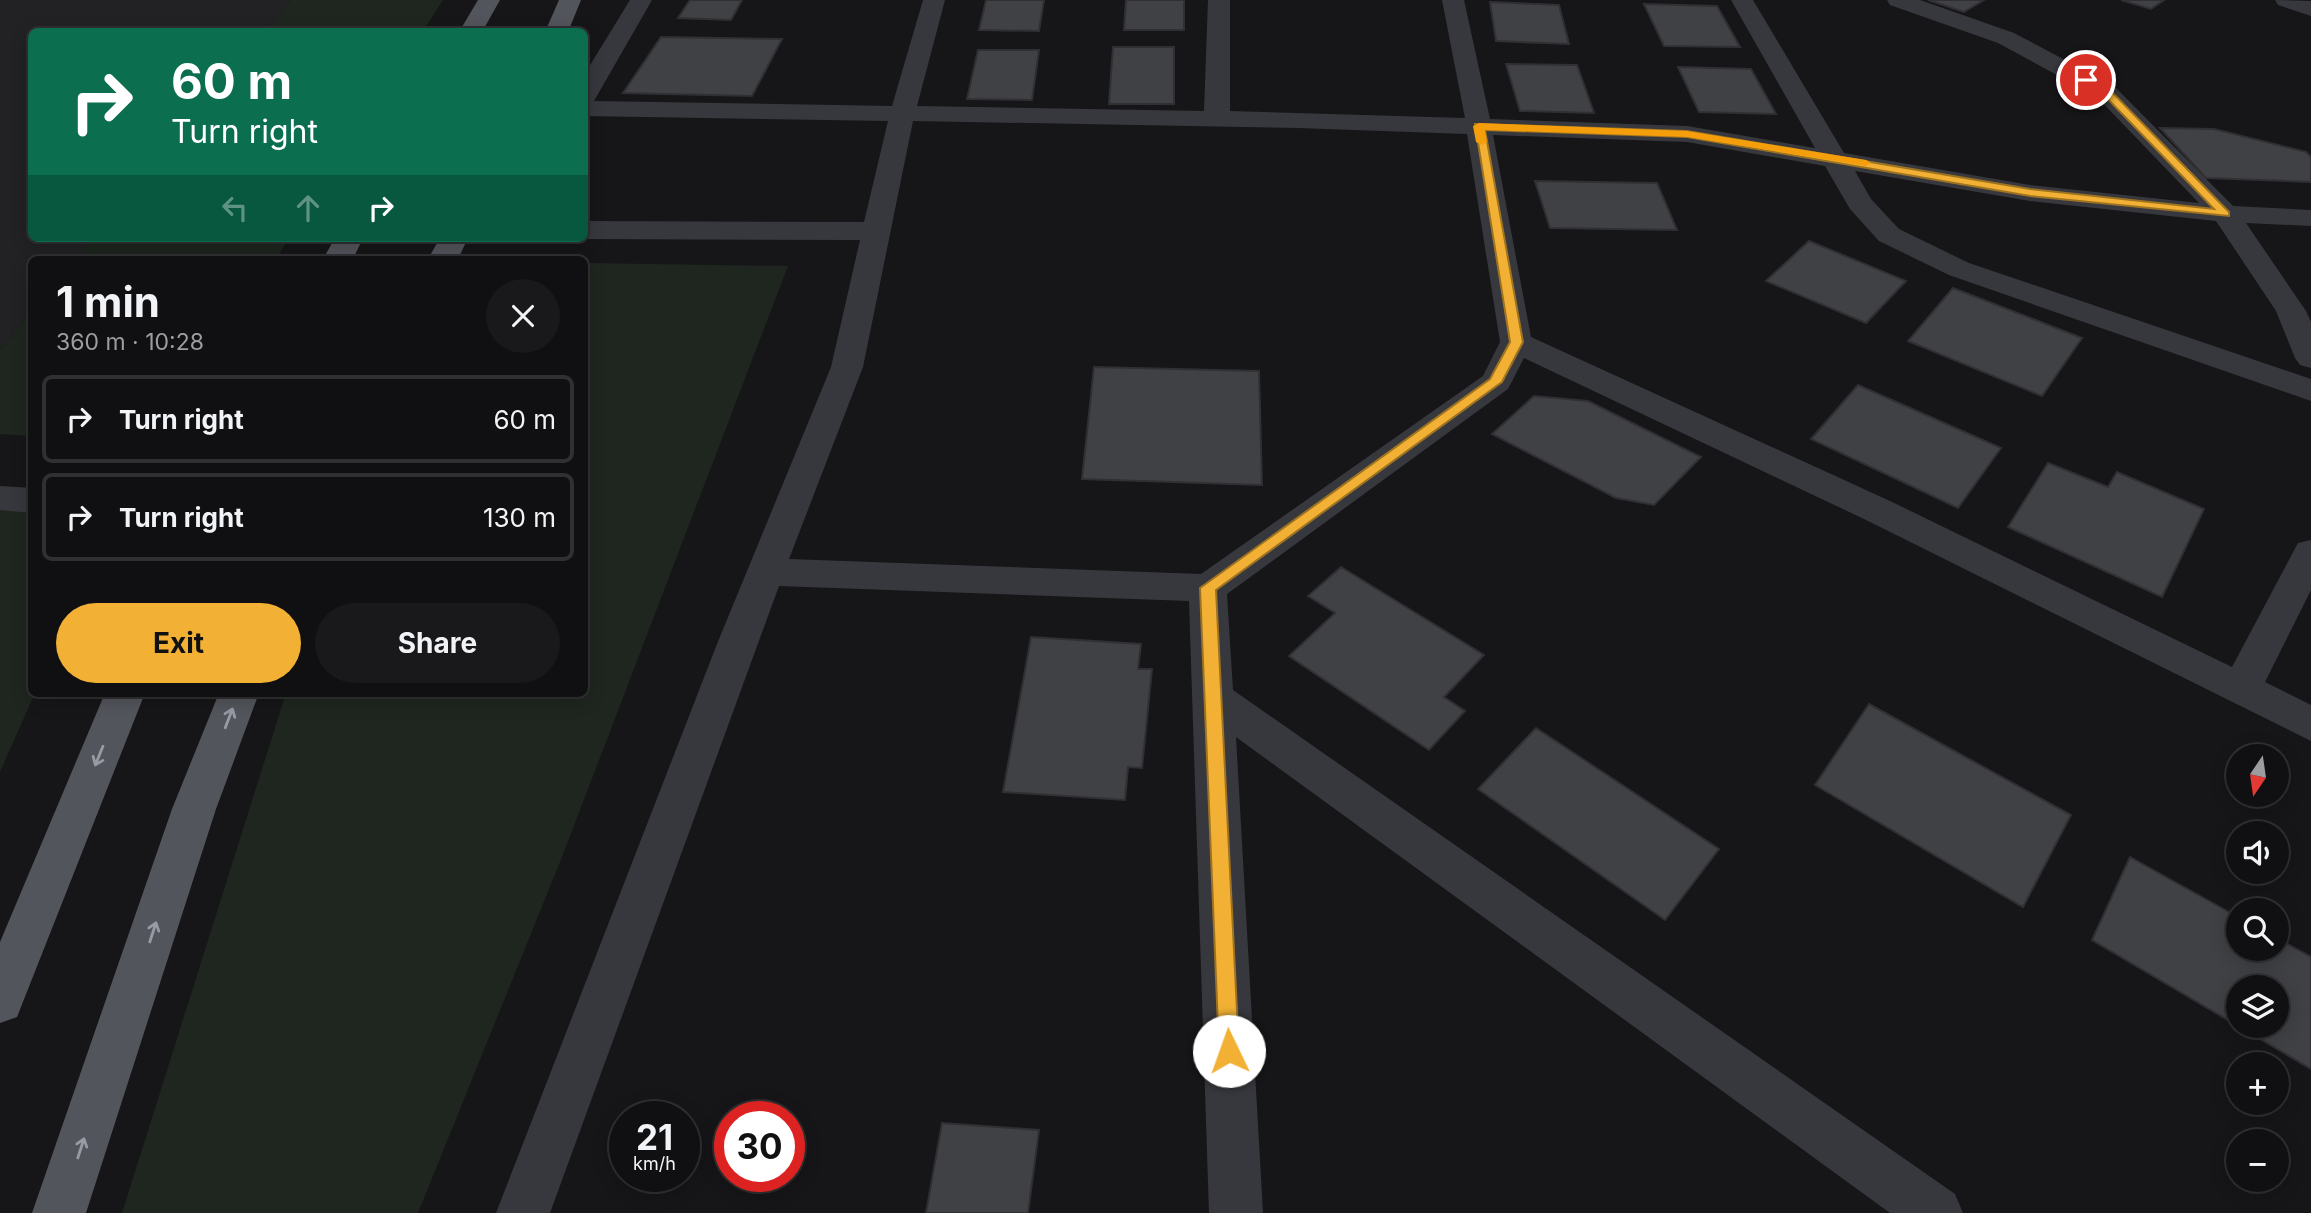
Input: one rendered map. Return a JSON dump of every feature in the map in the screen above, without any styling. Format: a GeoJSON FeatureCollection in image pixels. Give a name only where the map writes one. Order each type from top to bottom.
{"type":"FeatureCollection","features":[{"type":"Feature","properties":{"kind":"main road"},"geometry":{"type":"LineString","coordinates":[[472,28],[489,0]]}},
{"type":"Feature","properties":{"kind":"main road"},"geometry":{"type":"LineString","coordinates":[[558,28],[570,0]]}},
{"type":"Feature","properties":{"kind":"main road"},"geometry":{"type":"LineString","coordinates":[[0,1000],[123,697]]}},
{"type":"Feature","properties":{"kind":"main road"},"geometry":{"type":"LineString","coordinates":[[59,1213],[194,809],[237,697]]}},
{"type":"Feature","properties":{"kind":"street"},"geometry":{"type":"LineString","coordinates":[[588,90],[641,0]]}},
{"type":"Feature","properties":{"kind":"street"},"geometry":{"type":"LineString","coordinates":[[523,1213],[765,572],[847,368],[902,113],[934,0]]}},
{"type":"Feature","properties":{"kind":"street"},"geometry":{"type":"LineString","coordinates":[[1217,118],[1219,0]]}},
{"type":"Feature","properties":{"kind":"street"},"geometry":{"type":"LineString","coordinates":[[765,572],[1208,588],[1496,382],[1516,342],[1479,126],[1453,0]]}},
{"type":"Feature","properties":{"kind":"street"},"geometry":{"type":"LineString","coordinates":[[1742,0],[1860,203],[1889,235],[1959,269],[2311,390]]}},
{"type":"Feature","properties":{"kind":"street"},"geometry":{"type":"LineString","coordinates":[[1898,0],[2006,38],[2105,91],[2225,214],[2291,311],[2311,358]]}},
{"type":"Feature","properties":{"kind":"street"},"geometry":{"type":"LineString","coordinates":[[588,108],[1217,118],[1687,134],[2030,193],[2225,214],[2311,218]]}},
{"type":"Feature","properties":{"kind":"street"},"geometry":{"type":"LineString","coordinates":[[588,230],[877,231]]}},
{"type":"Feature","properties":{"kind":"street"},"geometry":{"type":"LineString","coordinates":[[1516,342],[1877,510],[2311,724]]}},
{"type":"Feature","properties":{"kind":"street"},"geometry":{"type":"LineString","coordinates":[[0,498],[28,501]]}},
{"type":"Feature","properties":{"kind":"street"},"geometry":{"type":"LineString","coordinates":[[2241,689],[2311,553]]}},
{"type":"Feature","properties":{"kind":"street"},"geometry":{"type":"LineString","coordinates":[[1208,588],[1236,1213]]}},
{"type":"Feature","properties":{"kind":"street"},"geometry":{"type":"LineString","coordinates":[[1213,698],[1936,1213]]}},
{"type":"Feature","properties":{"kind":"shaded area"},"geometry":{"type":"Polygon","coordinates":[[[0,0],[291,0],[268,28],[28,28],[28,242],[91,242],[79,256],[28,256],[28,316],[0,350],[0,0]]]}},
{"type":"Feature","properties":{"kind":"shaded area"},"geometry":{"type":"Polygon","coordinates":[[[291,0],[443,0],[425,28],[268,28],[291,0]]]}},
{"type":"Feature","properties":{"kind":"shaded area"},"geometry":{"type":"Polygon","coordinates":[[[91,242],[287,242],[278,256],[79,256],[91,242]]]}},
{"type":"Feature","properties":{"kind":"shaded area"},"geometry":{"type":"Polygon","coordinates":[[[588,263],[788,266],[562,857],[418,1213],[122,1213],[285,697],[588,697],[588,263]]]}},
{"type":"Feature","properties":{"kind":"shaded area"},"geometry":{"type":"Polygon","coordinates":[[[28,316],[28,436],[0,434],[0,350],[28,316]]]}},
{"type":"Feature","properties":{"kind":"shaded area"},"geometry":{"type":"Polygon","coordinates":[[[0,509],[28,511],[28,697],[33,697],[0,772],[0,509]]]}},
{"type":"Feature","properties":{"kind":"building"},"geometry":{"type":"Polygon","coordinates":[[[690,0],[742,0],[731,20],[678,18],[690,0]]]}},
{"type":"Feature","properties":{"kind":"building"},"geometry":{"type":"Polygon","coordinates":[[[986,0],[1044,0],[1039,31],[979,30],[986,0]]]}},
{"type":"Feature","properties":{"kind":"building"},"geometry":{"type":"Polygon","coordinates":[[[1126,0],[1184,0],[1184,30],[1124,30],[1126,0]]]}},
{"type":"Feature","properties":{"kind":"building"},"geometry":{"type":"Polygon","coordinates":[[[1928,0],[1984,0],[1964,12],[1928,0]]]}},
{"type":"Feature","properties":{"kind":"building"},"geometry":{"type":"Polygon","coordinates":[[[2121,0],[2164,0],[2151,9],[2121,0]]]}},
{"type":"Feature","properties":{"kind":"building"},"geometry":{"type":"Polygon","coordinates":[[[1490,2],[1559,5],[1569,44],[1496,41],[1490,2]]]}},
{"type":"Feature","properties":{"kind":"building"},"geometry":{"type":"Polygon","coordinates":[[[1644,4],[1717,6],[1740,47],[1664,46],[1644,4]]]}},
{"type":"Feature","properties":{"kind":"building"},"geometry":{"type":"Polygon","coordinates":[[[661,37],[782,39],[752,96],[623,93],[661,37]]]}},
{"type":"Feature","properties":{"kind":"building"},"geometry":{"type":"Polygon","coordinates":[[[1113,47],[1174,47],[1174,104],[1109,104],[1113,47]]]}},
{"type":"Feature","properties":{"kind":"building"},"geometry":{"type":"Polygon","coordinates":[[[978,50],[1039,50],[1032,100],[967,99],[978,50]]]}},
{"type":"Feature","properties":{"kind":"building"},"geometry":{"type":"Polygon","coordinates":[[[1506,64],[1577,65],[1594,113],[1520,111],[1506,64]]]}},
{"type":"Feature","properties":{"kind":"building"},"geometry":{"type":"Polygon","coordinates":[[[1678,67],[1751,69],[1776,114],[1699,112],[1678,67]]]}},
{"type":"Feature","properties":{"kind":"building"},"geometry":{"type":"Polygon","coordinates":[[[2160,128],[2214,129],[2306,152],[2311,157],[2311,182],[2206,178],[2160,128]]]}},
{"type":"Feature","properties":{"kind":"building"},"geometry":{"type":"Polygon","coordinates":[[[1535,181],[1657,183],[1677,230],[1550,228],[1535,181]]]}},
{"type":"Feature","properties":{"kind":"building"},"geometry":{"type":"Polygon","coordinates":[[[1809,241],[1906,281],[1866,323],[1766,281],[1809,241]]]}},
{"type":"Feature","properties":{"kind":"building"},"geometry":{"type":"Polygon","coordinates":[[[1953,288],[2082,338],[2042,396],[1908,341],[1953,288]]]}},
{"type":"Feature","properties":{"kind":"building"},"geometry":{"type":"Polygon","coordinates":[[[1094,367],[1259,371],[1262,485],[1082,479],[1094,367]]]}},
{"type":"Feature","properties":{"kind":"building"},"geometry":{"type":"Polygon","coordinates":[[[1858,385],[2001,448],[1958,508],[1811,439],[1858,385]]]}},
{"type":"Feature","properties":{"kind":"building"},"geometry":{"type":"Polygon","coordinates":[[[1534,396],[1588,401],[1701,457],[1654,505],[1616,498],[1492,434],[1534,396]]]}},
{"type":"Feature","properties":{"kind":"building"},"geometry":{"type":"Polygon","coordinates":[[[2048,463],[2108,487],[2117,472],[2204,509],[2162,597],[2008,527],[2048,463]]]}},
{"type":"Feature","properties":{"kind":"building"},"geometry":{"type":"Polygon","coordinates":[[[1341,567],[1484,655],[1444,697],[1465,711],[1429,750],[1289,656],[1335,613],[1308,596],[1341,567]]]}},
{"type":"Feature","properties":{"kind":"building"},"geometry":{"type":"Polygon","coordinates":[[[1031,637],[1141,644],[1138,669],[1152,669],[1142,768],[1128,767],[1125,800],[1003,792],[1031,637]]]}},
{"type":"Feature","properties":{"kind":"building"},"geometry":{"type":"Polygon","coordinates":[[[1869,704],[2071,815],[2023,907],[1815,785],[1869,704]]]}},
{"type":"Feature","properties":{"kind":"building"},"geometry":{"type":"Polygon","coordinates":[[[1536,728],[1719,849],[1665,920],[1478,789],[1536,728]]]}},
{"type":"Feature","properties":{"kind":"building"},"geometry":{"type":"Polygon","coordinates":[[[2130,857],[2226,910],[2226,961],[2289,961],[2289,945],[2311,957],[2311,1069],[2289,1056],[2289,1052],[2282,1052],[2258,1038],[2289,1038],[2289,975],[2226,975],[2226,1019],[2092,940],[2130,857]]]}},
{"type":"Feature","properties":{"kind":"building"},"geometry":{"type":"Polygon","coordinates":[[[942,1123],[1039,1130],[1028,1213],[926,1213],[942,1123]]]}},
{"type":"Feature","properties":{"kind":"slow traffic"},"geometry":{"type":"LineString","coordinates":[[1482,142],[1479,126],[1687,134],[1866,163]]}},
{"type":"Feature","properties":{"kind":"route"},"geometry":{"type":"LineString","coordinates":[[1229,1051],[1208,588],[1496,382],[1516,342],[1479,126],[1687,134],[2030,193],[2225,214],[2105,91],[2086,80]]}}]}
